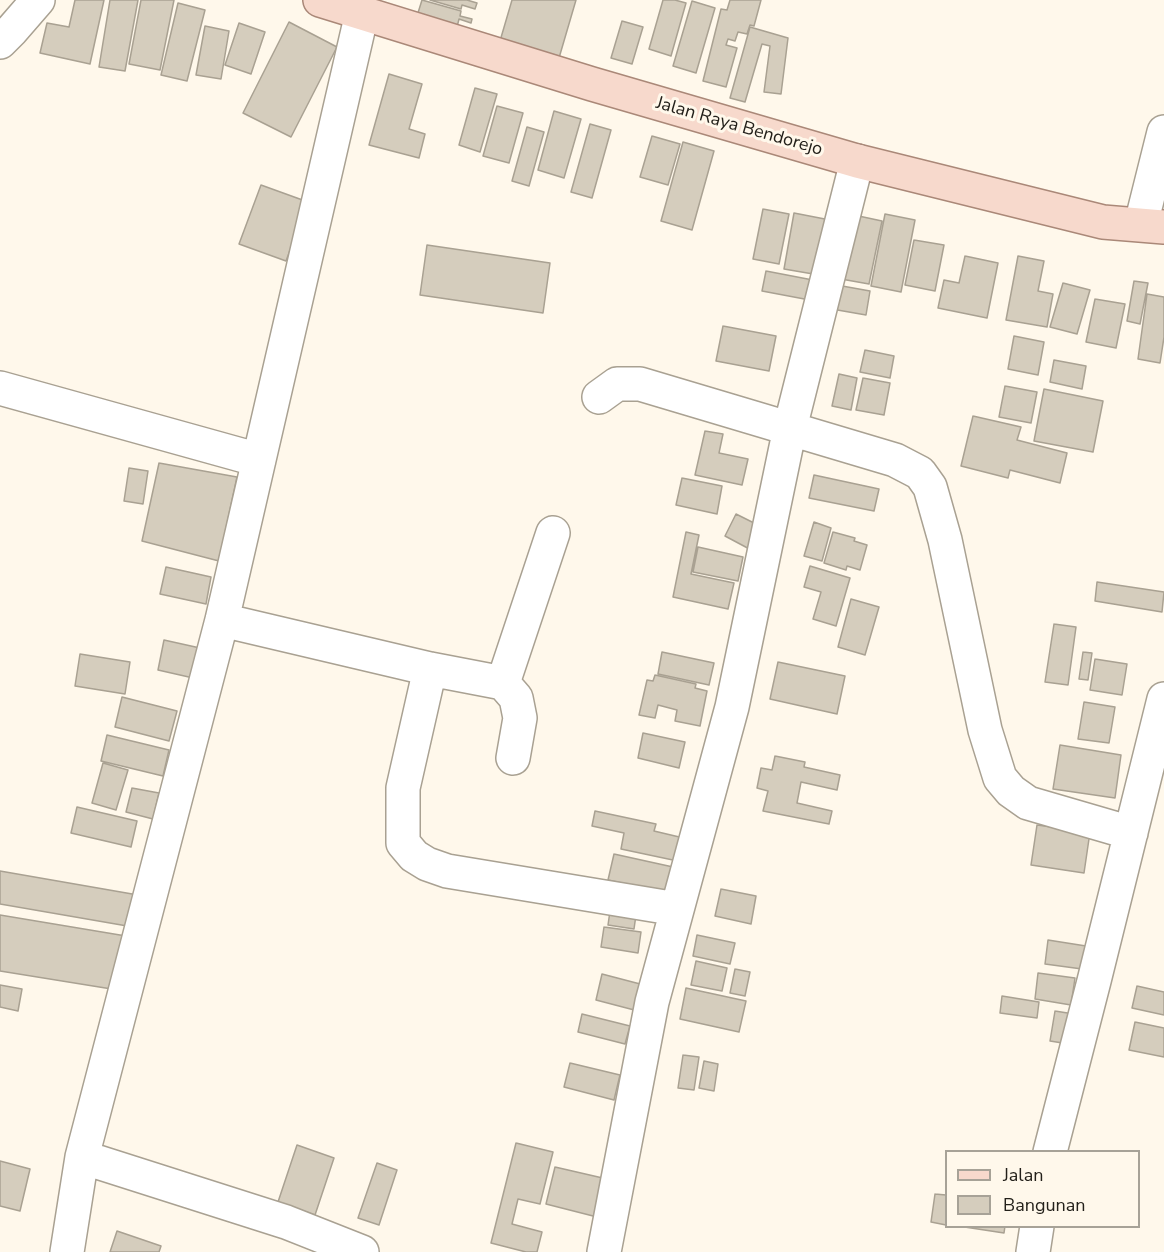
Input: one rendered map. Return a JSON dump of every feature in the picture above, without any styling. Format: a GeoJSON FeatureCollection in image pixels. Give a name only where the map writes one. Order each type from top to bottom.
{"type":"FeatureCollection","features":[{"type":"Feature","properties":{"kind":"main road","name":"Jalan Raya Bendorejo"},"geometry":{"type":"LineString","coordinates":[[320,0],[592,84],[857,161],[1103,222],[1153,226]]}},
{"type":"Feature","properties":{"kind":"street"},"geometry":{"type":"LineString","coordinates":[[0,42],[38,0]]}},
{"type":"Feature","properties":{"kind":"street"},"geometry":{"type":"LineString","coordinates":[[67,1252],[82,1157],[222,620],[362,14]]}},
{"type":"Feature","properties":{"kind":"street"},"geometry":{"type":"LineString","coordinates":[[1153,226],[1164,132]]}},
{"type":"Feature","properties":{"kind":"street"},"geometry":{"type":"LineString","coordinates":[[604,1252],[652,1002],[732,707],[790,428],[857,161]]}},
{"type":"Feature","properties":{"kind":"street"},"geometry":{"type":"LineString","coordinates":[[599,397],[617,384],[640,384],[895,460],[920,472],[930,488],[945,540],[985,730],[1000,778],[1011,791],[1028,802],[1131,833]]}},
{"type":"Feature","properties":{"kind":"street"},"geometry":{"type":"LineString","coordinates":[[0,388],[259,460]]}},
{"type":"Feature","properties":{"kind":"street"},"geometry":{"type":"LineString","coordinates":[[502,683],[553,533]]}},
{"type":"Feature","properties":{"kind":"street"},"geometry":{"type":"LineString","coordinates":[[222,620],[430,669],[502,683],[516,698],[520,718],[513,758]]}},
{"type":"Feature","properties":{"kind":"street"},"geometry":{"type":"LineString","coordinates":[[430,669],[403,788],[402,843],[414,856],[447,872],[677,909]]}},
{"type":"Feature","properties":{"kind":"street"},"geometry":{"type":"LineString","coordinates":[[1051,1150],[1164,699]]}},
{"type":"Feature","properties":{"kind":"street"},"geometry":{"type":"LineString","coordinates":[[82,1157],[286,1221],[362,1252]]}},
{"type":"Feature","properties":{"kind":"street"},"geometry":{"type":"LineString","coordinates":[[1033,1252],[1037,1228]]}},
{"type":"Feature","properties":{"kind":"building"},"geometry":{"type":"Polygon","coordinates":[[[75,0],[104,0],[90,64],[40,53],[47,23],[69,27],[75,0]]]}},
{"type":"Feature","properties":{"kind":"building"},"geometry":{"type":"Polygon","coordinates":[[[110,0],[138,0],[125,71],[99,67],[110,0]]]}},
{"type":"Feature","properties":{"kind":"building"},"geometry":{"type":"Polygon","coordinates":[[[141,0],[174,0],[160,70],[129,64],[141,0]]]}},
{"type":"Feature","properties":{"kind":"building"},"geometry":{"type":"Polygon","coordinates":[[[422,0],[461,11],[460,16],[472,19],[471,23],[459,19],[457,27],[417,16],[422,0]]]}},
{"type":"Feature","properties":{"kind":"building"},"geometry":{"type":"Polygon","coordinates":[[[430,0],[467,0],[477,3],[475,9],[462,5],[461,9],[430,0]]]}},
{"type":"Feature","properties":{"kind":"building"},"geometry":{"type":"Polygon","coordinates":[[[512,0],[576,0],[559,58],[500,41],[512,0]]]}},
{"type":"Feature","properties":{"kind":"building"},"geometry":{"type":"Polygon","coordinates":[[[663,0],[686,3],[671,56],[649,49],[663,0]]]}},
{"type":"Feature","properties":{"kind":"building"},"geometry":{"type":"Polygon","coordinates":[[[730,0],[761,0],[754,26],[750,25],[747,34],[738,32],[735,41],[728,39],[726,45],[737,48],[726,87],[703,81],[721,9],[727,10],[730,0]]]}},
{"type":"Feature","properties":{"kind":"building"},"geometry":{"type":"Polygon","coordinates":[[[692,1],[715,8],[696,73],[673,66],[692,1]]]}},
{"type":"Feature","properties":{"kind":"building"},"geometry":{"type":"Polygon","coordinates":[[[178,3],[205,10],[187,81],[161,75],[178,3]]]}},
{"type":"Feature","properties":{"kind":"building"},"geometry":{"type":"Polygon","coordinates":[[[622,21],[643,27],[632,64],[611,58],[622,21]]]}},
{"type":"Feature","properties":{"kind":"building"},"geometry":{"type":"Polygon","coordinates":[[[289,22],[337,47],[291,137],[243,113],[289,22]]]}},
{"type":"Feature","properties":{"kind":"building"},"geometry":{"type":"Polygon","coordinates":[[[239,23],[265,32],[251,74],[225,65],[239,23]]]}},
{"type":"Feature","properties":{"kind":"building"},"geometry":{"type":"Polygon","coordinates":[[[205,26],[229,31],[221,79],[196,75],[205,26]]]}},
{"type":"Feature","properties":{"kind":"building"},"geometry":{"type":"Polygon","coordinates":[[[750,27],[788,38],[781,94],[764,92],[770,46],[762,44],[745,102],[730,98],[750,27]]]}},
{"type":"Feature","properties":{"kind":"building"},"geometry":{"type":"Polygon","coordinates":[[[389,74],[422,84],[409,129],[425,134],[419,158],[369,145],[389,74]]]}},
{"type":"Feature","properties":{"kind":"building"},"geometry":{"type":"Polygon","coordinates":[[[475,88],[497,94],[480,152],[459,145],[475,88]]]}},
{"type":"Feature","properties":{"kind":"building"},"geometry":{"type":"Polygon","coordinates":[[[497,106],[523,113],[509,163],[483,156],[497,106]]]}},
{"type":"Feature","properties":{"kind":"building"},"geometry":{"type":"Polygon","coordinates":[[[554,111],[581,119],[564,178],[538,170],[554,111]]]}},
{"type":"Feature","properties":{"kind":"building"},"geometry":{"type":"Polygon","coordinates":[[[590,124],[611,130],[592,198],[571,192],[590,124]]]}},
{"type":"Feature","properties":{"kind":"building"},"geometry":{"type":"Polygon","coordinates":[[[527,127],[544,132],[529,186],[512,181],[527,127]]]}},
{"type":"Feature","properties":{"kind":"building"},"geometry":{"type":"Polygon","coordinates":[[[652,136],[680,144],[668,185],[640,177],[652,136]]]}},
{"type":"Feature","properties":{"kind":"building"},"geometry":{"type":"Polygon","coordinates":[[[683,142],[714,151],[692,230],[661,221],[683,142]]]}},
{"type":"Feature","properties":{"kind":"building"},"geometry":{"type":"Polygon","coordinates":[[[261,185],[308,202],[286,261],[239,244],[261,185]]]}},
{"type":"Feature","properties":{"kind":"building"},"geometry":{"type":"Polygon","coordinates":[[[763,209],[789,214],[779,264],[753,259],[763,209]]]}},
{"type":"Feature","properties":{"kind":"building"},"geometry":{"type":"Polygon","coordinates":[[[794,213],[830,220],[819,275],[784,269],[794,213]]]}},
{"type":"Feature","properties":{"kind":"building"},"geometry":{"type":"Polygon","coordinates":[[[885,214],[915,220],[901,292],[871,286],[885,214]]]}},
{"type":"Feature","properties":{"kind":"building"},"geometry":{"type":"Polygon","coordinates":[[[854,215],[882,221],[869,284],[841,279],[854,215]]]}},
{"type":"Feature","properties":{"kind":"building"},"geometry":{"type":"Polygon","coordinates":[[[914,240],[944,245],[935,291],[905,285],[914,240]]]}},
{"type":"Feature","properties":{"kind":"building"},"geometry":{"type":"Polygon","coordinates":[[[427,245],[550,263],[543,313],[420,295],[427,245]]]}},
{"type":"Feature","properties":{"kind":"building"},"geometry":{"type":"Polygon","coordinates":[[[965,256],[998,263],[987,318],[938,308],[944,280],[959,283],[965,256]]]}},
{"type":"Feature","properties":{"kind":"building"},"geometry":{"type":"Polygon","coordinates":[[[1018,256],[1044,261],[1038,291],[1053,294],[1047,327],[1006,320],[1018,256]]]}},
{"type":"Feature","properties":{"kind":"building"},"geometry":{"type":"Polygon","coordinates":[[[766,271],[818,281],[815,301],[762,291],[766,271]]]}},
{"type":"Feature","properties":{"kind":"building"},"geometry":{"type":"Polygon","coordinates":[[[1134,281],[1148,283],[1140,324],[1127,321],[1134,281]]]}},
{"type":"Feature","properties":{"kind":"building"},"geometry":{"type":"Polygon","coordinates":[[[1063,283],[1090,290],[1077,334],[1050,327],[1063,283]]]}},
{"type":"Feature","properties":{"kind":"building"},"geometry":{"type":"Polygon","coordinates":[[[831,284],[870,291],[866,315],[826,308],[831,284]]]}},
{"type":"Feature","properties":{"kind":"building"},"geometry":{"type":"Polygon","coordinates":[[[1147,294],[1164,297],[1164,337],[1160,363],[1138,359],[1147,294]]]}},
{"type":"Feature","properties":{"kind":"building"},"geometry":{"type":"Polygon","coordinates":[[[1095,299],[1125,304],[1116,348],[1086,342],[1095,299]]]}},
{"type":"Feature","properties":{"kind":"building"},"geometry":{"type":"Polygon","coordinates":[[[723,326],[776,336],[769,371],[716,361],[723,326]]]}},
{"type":"Feature","properties":{"kind":"building"},"geometry":{"type":"Polygon","coordinates":[[[1014,336],[1044,342],[1038,375],[1008,369],[1014,336]]]}},
{"type":"Feature","properties":{"kind":"building"},"geometry":{"type":"Polygon","coordinates":[[[865,350],[894,356],[890,378],[860,372],[865,350]]]}},
{"type":"Feature","properties":{"kind":"building"},"geometry":{"type":"Polygon","coordinates":[[[1054,360],[1086,366],[1082,389],[1050,382],[1054,360]]]}},
{"type":"Feature","properties":{"kind":"building"},"geometry":{"type":"Polygon","coordinates":[[[839,374],[857,378],[851,410],[832,406],[839,374]]]}},
{"type":"Feature","properties":{"kind":"building"},"geometry":{"type":"Polygon","coordinates":[[[863,378],[890,383],[884,415],[856,410],[863,378]]]}},
{"type":"Feature","properties":{"kind":"building"},"geometry":{"type":"Polygon","coordinates":[[[1005,386],[1037,392],[1031,423],[999,417],[1005,386]]]}},
{"type":"Feature","properties":{"kind":"building"},"geometry":{"type":"Polygon","coordinates":[[[1044,389],[1103,401],[1093,452],[1034,441],[1044,389]]]}},
{"type":"Feature","properties":{"kind":"building"},"geometry":{"type":"Polygon","coordinates":[[[973,416],[1021,427],[1017,440],[1067,453],[1060,483],[1010,470],[1008,478],[961,466],[973,416]]]}},
{"type":"Feature","properties":{"kind":"building"},"geometry":{"type":"Polygon","coordinates":[[[705,431],[723,434],[719,453],[748,459],[742,485],[695,475],[705,431]]]}},
{"type":"Feature","properties":{"kind":"building"},"geometry":{"type":"Polygon","coordinates":[[[159,463],[237,477],[219,561],[142,541],[159,463]]]}},
{"type":"Feature","properties":{"kind":"building"},"geometry":{"type":"Polygon","coordinates":[[[129,468],[148,471],[143,504],[124,501],[129,468]]]}},
{"type":"Feature","properties":{"kind":"building"},"geometry":{"type":"Polygon","coordinates":[[[814,475],[879,489],[874,511],[809,498],[814,475]]]}},
{"type":"Feature","properties":{"kind":"building"},"geometry":{"type":"Polygon","coordinates":[[[682,478],[722,486],[717,514],[676,505],[682,478]]]}},
{"type":"Feature","properties":{"kind":"building"},"geometry":{"type":"Polygon","coordinates":[[[736,514],[766,529],[755,552],[725,536],[736,514]]]}},
{"type":"Feature","properties":{"kind":"building"},"geometry":{"type":"Polygon","coordinates":[[[814,522],[831,528],[822,561],[804,556],[814,522]]]}},
{"type":"Feature","properties":{"kind":"building"},"geometry":{"type":"Polygon","coordinates":[[[686,532],[699,535],[691,574],[734,583],[728,609],[673,597],[686,532]]]}},
{"type":"Feature","properties":{"kind":"building"},"geometry":{"type":"Polygon","coordinates":[[[833,532],[855,538],[854,541],[867,545],[860,570],[847,566],[846,570],[824,563],[833,532]]]}},
{"type":"Feature","properties":{"kind":"building"},"geometry":{"type":"Polygon","coordinates":[[[698,547],[743,557],[738,581],[693,572],[698,547]]]}},
{"type":"Feature","properties":{"kind":"building"},"geometry":{"type":"Polygon","coordinates":[[[810,566],[850,578],[836,626],[813,619],[821,592],[804,587],[810,566]]]}},
{"type":"Feature","properties":{"kind":"building"},"geometry":{"type":"Polygon","coordinates":[[[166,567],[211,577],[206,604],[160,594],[166,567]]]}},
{"type":"Feature","properties":{"kind":"building"},"geometry":{"type":"Polygon","coordinates":[[[1097,582],[1164,592],[1162,612],[1095,601],[1097,582]]]}},
{"type":"Feature","properties":{"kind":"building"},"geometry":{"type":"Polygon","coordinates":[[[851,599],[879,607],[865,655],[838,647],[851,599]]]}},
{"type":"Feature","properties":{"kind":"building"},"geometry":{"type":"Polygon","coordinates":[[[1054,624],[1076,627],[1068,685],[1045,682],[1054,624]]]}},
{"type":"Feature","properties":{"kind":"building"},"geometry":{"type":"Polygon","coordinates":[[[164,640],[209,650],[202,680],[158,670],[164,640]]]}},
{"type":"Feature","properties":{"kind":"building"},"geometry":{"type":"Polygon","coordinates":[[[662,652],[714,663],[709,685],[658,674],[662,652]]]}},
{"type":"Feature","properties":{"kind":"building"},"geometry":{"type":"Polygon","coordinates":[[[1083,652],[1092,653],[1088,680],[1079,679],[1083,652]]]}},
{"type":"Feature","properties":{"kind":"building"},"geometry":{"type":"Polygon","coordinates":[[[80,654],[130,662],[125,694],[75,686],[80,654]]]}},
{"type":"Feature","properties":{"kind":"building"},"geometry":{"type":"Polygon","coordinates":[[[1095,659],[1127,664],[1122,695],[1090,690],[1095,659]]]}},
{"type":"Feature","properties":{"kind":"building"},"geometry":{"type":"Polygon","coordinates":[[[778,662],[845,676],[837,714],[770,699],[778,662]]]}},
{"type":"Feature","properties":{"kind":"building"},"geometry":{"type":"Polygon","coordinates":[[[655,675],[696,684],[695,688],[707,691],[700,726],[675,721],[677,710],[658,705],[655,718],[639,715],[647,680],[653,681],[655,675]]]}},
{"type":"Feature","properties":{"kind":"building"},"geometry":{"type":"Polygon","coordinates":[[[122,697],[177,711],[169,741],[115,727],[122,697]]]}},
{"type":"Feature","properties":{"kind":"building"},"geometry":{"type":"Polygon","coordinates":[[[1084,702],[1115,707],[1109,743],[1078,739],[1084,702]]]}},
{"type":"Feature","properties":{"kind":"building"},"geometry":{"type":"Polygon","coordinates":[[[643,733],[685,742],[679,768],[638,758],[643,733]]]}},
{"type":"Feature","properties":{"kind":"building"},"geometry":{"type":"Polygon","coordinates":[[[107,735],[169,750],[163,776],[101,761],[107,735]]]}},
{"type":"Feature","properties":{"kind":"building"},"geometry":{"type":"Polygon","coordinates":[[[1060,745],[1121,755],[1115,798],[1053,789],[1060,745]]]}},
{"type":"Feature","properties":{"kind":"building"},"geometry":{"type":"Polygon","coordinates":[[[775,756],[805,762],[804,767],[840,775],[837,790],[801,782],[797,803],[832,811],[829,824],[763,811],[768,791],[757,788],[761,768],[772,770],[775,756]]]}},
{"type":"Feature","properties":{"kind":"building"},"geometry":{"type":"Polygon","coordinates":[[[103,763],[128,770],[116,810],[92,803],[103,763]]]}},
{"type":"Feature","properties":{"kind":"building"},"geometry":{"type":"Polygon","coordinates":[[[132,788],[159,793],[153,819],[126,812],[132,788]]]}},
{"type":"Feature","properties":{"kind":"building"},"geometry":{"type":"Polygon","coordinates":[[[77,807],[137,821],[131,847],[71,833],[77,807]]]}},
{"type":"Feature","properties":{"kind":"building"},"geometry":{"type":"Polygon","coordinates":[[[595,811],[656,824],[654,831],[692,840],[687,863],[621,849],[624,833],[592,826],[595,811]]]}},
{"type":"Feature","properties":{"kind":"building"},"geometry":{"type":"Polygon","coordinates":[[[1037,825],[1090,832],[1084,873],[1031,865],[1037,825]]]}},
{"type":"Feature","properties":{"kind":"building"},"geometry":{"type":"Polygon","coordinates":[[[614,854],[673,867],[667,893],[608,880],[614,854]]]}},
{"type":"Feature","properties":{"kind":"building"},"geometry":{"type":"Polygon","coordinates":[[[0,871],[138,895],[133,927],[0,904],[0,871]]]}},
{"type":"Feature","properties":{"kind":"building"},"geometry":{"type":"Polygon","coordinates":[[[721,889],[756,896],[751,924],[715,916],[721,889]]]}},
{"type":"Feature","properties":{"kind":"building"},"geometry":{"type":"Polygon","coordinates":[[[610,911],[636,915],[634,929],[608,925],[610,911]]]}},
{"type":"Feature","properties":{"kind":"building"},"geometry":{"type":"Polygon","coordinates":[[[0,915],[132,937],[124,991],[0,971],[0,915]]]}},
{"type":"Feature","properties":{"kind":"building"},"geometry":{"type":"Polygon","coordinates":[[[604,927],[641,932],[638,953],[601,947],[604,927]]]}},
{"type":"Feature","properties":{"kind":"building"},"geometry":{"type":"Polygon","coordinates":[[[697,935],[735,943],[730,964],[693,956],[697,935]]]}},
{"type":"Feature","properties":{"kind":"building"},"geometry":{"type":"Polygon","coordinates":[[[1048,940],[1086,946],[1082,969],[1045,964],[1048,940]]]}},
{"type":"Feature","properties":{"kind":"building"},"geometry":{"type":"Polygon","coordinates":[[[696,961],[727,968],[722,991],[691,985],[696,961]]]}},
{"type":"Feature","properties":{"kind":"building"},"geometry":{"type":"Polygon","coordinates":[[[735,969],[750,972],[745,996],[730,993],[735,969]]]}},
{"type":"Feature","properties":{"kind":"building"},"geometry":{"type":"Polygon","coordinates":[[[1038,973],[1075,978],[1071,1005],[1035,999],[1038,973]]]}},
{"type":"Feature","properties":{"kind":"building"},"geometry":{"type":"Polygon","coordinates":[[[602,974],[644,985],[638,1011],[596,1000],[602,974]]]}},
{"type":"Feature","properties":{"kind":"building"},"geometry":{"type":"Polygon","coordinates":[[[0,985],[22,989],[18,1011],[0,1007],[0,985]]]}},
{"type":"Feature","properties":{"kind":"building"},"geometry":{"type":"Polygon","coordinates":[[[1137,986],[1164,992],[1164,1015],[1132,1008],[1137,986]]]}},
{"type":"Feature","properties":{"kind":"building"},"geometry":{"type":"Polygon","coordinates":[[[686,988],[746,1001],[739,1032],[680,1019],[686,988]]]}},
{"type":"Feature","properties":{"kind":"building"},"geometry":{"type":"Polygon","coordinates":[[[1002,996],[1039,1002],[1037,1018],[1000,1013],[1002,996]]]}},
{"type":"Feature","properties":{"kind":"building"},"geometry":{"type":"Polygon","coordinates":[[[1055,1011],[1080,1015],[1075,1045],[1050,1041],[1055,1011]]]}},
{"type":"Feature","properties":{"kind":"building"},"geometry":{"type":"Polygon","coordinates":[[[582,1014],[630,1026],[625,1044],[578,1032],[582,1014]]]}},
{"type":"Feature","properties":{"kind":"building"},"geometry":{"type":"Polygon","coordinates":[[[1135,1022],[1164,1028],[1164,1057],[1129,1050],[1135,1022]]]}},
{"type":"Feature","properties":{"kind":"building"},"geometry":{"type":"Polygon","coordinates":[[[683,1055],[699,1057],[694,1090],[678,1088],[683,1055]]]}},
{"type":"Feature","properties":{"kind":"building"},"geometry":{"type":"Polygon","coordinates":[[[704,1061],[718,1064],[714,1091],[699,1088],[704,1061]]]}},
{"type":"Feature","properties":{"kind":"building"},"geometry":{"type":"Polygon","coordinates":[[[570,1063],[620,1075],[614,1100],[564,1087],[570,1063]]]}},
{"type":"Feature","properties":{"kind":"building"},"geometry":{"type":"Polygon","coordinates":[[[516,1143],[553,1152],[540,1204],[518,1199],[512,1224],[542,1232],[537,1252],[526,1252],[491,1243],[516,1143]]]}},
{"type":"Feature","properties":{"kind":"building"},"geometry":{"type":"Polygon","coordinates":[[[297,1145],[334,1158],[315,1215],[278,1202],[297,1145]]]}},
{"type":"Feature","properties":{"kind":"building"},"geometry":{"type":"Polygon","coordinates":[[[0,1161],[30,1169],[20,1211],[0,1206],[0,1161]]]}},
{"type":"Feature","properties":{"kind":"building"},"geometry":{"type":"Polygon","coordinates":[[[377,1163],[397,1170],[379,1225],[358,1218],[377,1163]]]}},
{"type":"Feature","properties":{"kind":"building"},"geometry":{"type":"Polygon","coordinates":[[[555,1167],[607,1179],[597,1217],[546,1204],[555,1167]]]}},
{"type":"Feature","properties":{"kind":"building"},"geometry":{"type":"Polygon","coordinates":[[[935,1194],[945,1195],[945,1225],[931,1222],[935,1194]]]}},
{"type":"Feature","properties":{"kind":"building"},"geometry":{"type":"Polygon","coordinates":[[[971,1228],[1005,1228],[1004,1233],[971,1228]]]}},
{"type":"Feature","properties":{"kind":"building"},"geometry":{"type":"Polygon","coordinates":[[[117,1231],[161,1246],[159,1252],[110,1252],[117,1231]]]}}]}
